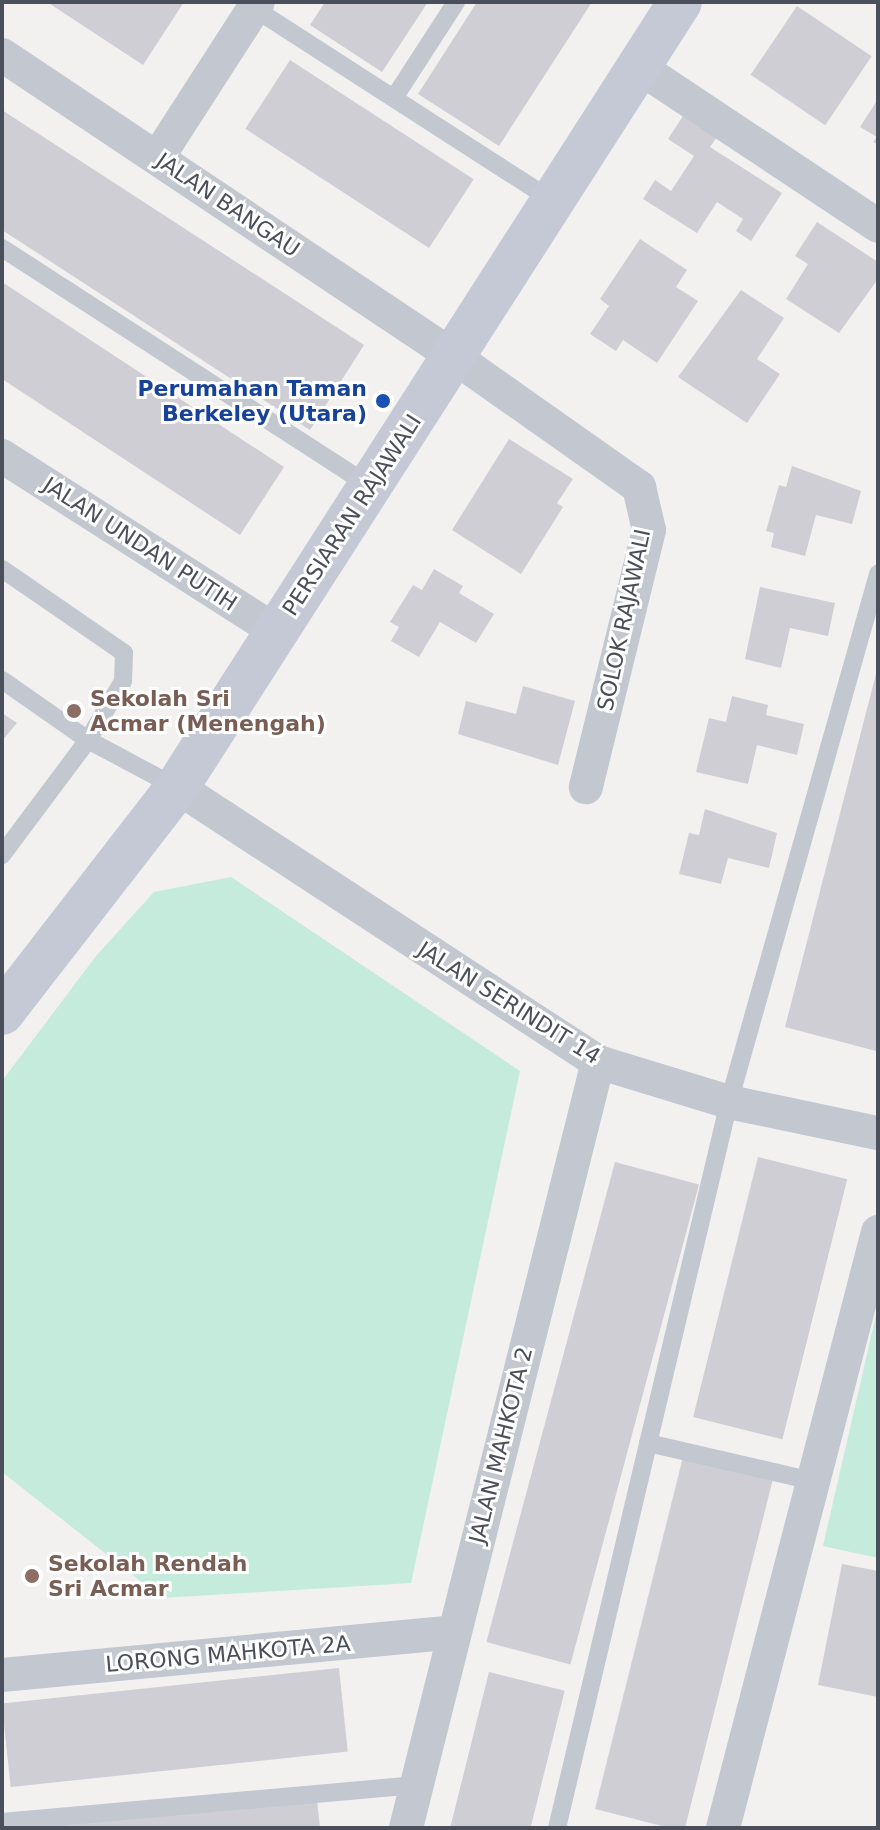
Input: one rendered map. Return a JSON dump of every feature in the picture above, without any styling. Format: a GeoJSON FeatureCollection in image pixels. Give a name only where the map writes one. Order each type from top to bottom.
{"type":"FeatureCollection","features":[{"type":"Feature","properties":{"kind":"street","name":"PERSIARAN RAJAWALI"},"geometry":{"type":"LineString","coordinates":[[2,1013],[177,787],[680,2]]}},
{"type":"Feature","properties":{"kind":"street"},"geometry":{"type":"LineString","coordinates":[[158,157],[252,4]]}},
{"type":"Feature","properties":{"kind":"street","name":"JALAN BANGAU"},"geometry":{"type":"LineString","coordinates":[[5,64],[158,157],[453,356]]}},
{"type":"Feature","properties":{"kind":"street"},"geometry":{"type":"LineString","coordinates":[[639,67],[878,226]]}},
{"type":"Feature","properties":{"kind":"street","name":"SOLOK RAJAWALI"},"geometry":{"type":"LineString","coordinates":[[453,356],[639,487],[649,530],[586,787]]}},
{"type":"Feature","properties":{"kind":"street","name":"JALAN UNDAN PUTIH"},"geometry":{"type":"LineString","coordinates":[[2,456],[277,632]]}},
{"type":"Feature","properties":{"kind":"street","name":"JALAN SERINDIT 14"},"geometry":{"type":"LineString","coordinates":[[177,787],[598,1062],[729,1102],[878,1133]]}},
{"type":"Feature","properties":{"kind":"street","name":"JALAN MAHKOTA 2"},"geometry":{"type":"LineString","coordinates":[[406,1828],[598,1062]]}},
{"type":"Feature","properties":{"kind":"street"},"geometry":{"type":"LineString","coordinates":[[723,1828],[878,1232]]}},
{"type":"Feature","properties":{"kind":"street","name":"LORONG MAHKOTA 2A"},"geometry":{"type":"LineString","coordinates":[[2,1675],[454,1632]]}},
{"type":"Feature","properties":{"kind":"lane"},"geometry":{"type":"LineString","coordinates":[[394,98],[456,2]]}},
{"type":"Feature","properties":{"kind":"lane"},"geometry":{"type":"LineString","coordinates":[[252,4],[553,201]]}},
{"type":"Feature","properties":{"kind":"lane"},"geometry":{"type":"LineString","coordinates":[[2,248],[370,486]]}},
{"type":"Feature","properties":{"kind":"lane"},"geometry":{"type":"LineString","coordinates":[[2,569],[124,653],[123,681],[88,740],[2,855]]}},
{"type":"Feature","properties":{"kind":"lane"},"geometry":{"type":"LineString","coordinates":[[557,1828],[729,1102],[873,617],[878,574]]}},
{"type":"Feature","properties":{"kind":"lane"},"geometry":{"type":"LineString","coordinates":[[2,680],[88,740],[177,787]]}},
{"type":"Feature","properties":{"kind":"lane"},"geometry":{"type":"LineString","coordinates":[[648,1443],[813,1481]]}},
{"type":"Feature","properties":{"kind":"lane"},"geometry":{"type":"LineString","coordinates":[[2,1822],[416,1785]]}},
{"type":"Feature","properties":{"kind":"green space"},"geometry":{"type":"Polygon","coordinates":[[[231,877],[520,1071],[411,1583],[162,1598],[2,1472],[2,1081],[96,956],[154,892],[231,877]]]}},
{"type":"Feature","properties":{"kind":"green space"},"geometry":{"type":"Polygon","coordinates":[[[878,1306],[878,1558],[823,1546],[878,1306]]]}},
{"type":"Feature","properties":{"kind":"building"},"geometry":{"type":"Polygon","coordinates":[[[47,2],[184,2],[143,65],[47,2]]]}},
{"type":"Feature","properties":{"kind":"building"},"geometry":{"type":"Polygon","coordinates":[[[325,2],[428,2],[382,72],[310,25],[325,2]]]}},
{"type":"Feature","properties":{"kind":"building"},"geometry":{"type":"Polygon","coordinates":[[[477,2],[592,2],[499,146],[418,94],[477,2]]]}},
{"type":"Feature","properties":{"kind":"building"},"geometry":{"type":"Polygon","coordinates":[[[797,6],[872,56],[825,125],[751,75],[797,6]]]}},
{"type":"Feature","properties":{"kind":"building"},"geometry":{"type":"Polygon","coordinates":[[[290,60],[474,179],[429,248],[245,129],[290,60]]]}},
{"type":"Feature","properties":{"kind":"building"},"geometry":{"type":"Polygon","coordinates":[[[878,99],[878,145],[873,142],[877,137],[860,127],[878,99]]]}},
{"type":"Feature","properties":{"kind":"building"},"geometry":{"type":"Polygon","coordinates":[[[2,110],[364,345],[310,430],[2,230],[2,110]]]}},
{"type":"Feature","properties":{"kind":"building"},"geometry":{"type":"Polygon","coordinates":[[[685,113],[719,134],[710,147],[782,193],[751,241],[736,231],[743,219],[717,202],[697,233],[643,199],[655,180],[671,191],[694,156],[668,139],[685,113]]]}},
{"type":"Feature","properties":{"kind":"building"},"geometry":{"type":"Polygon","coordinates":[[[817,222],[878,262],[878,279],[839,333],[786,299],[808,264],[795,256],[817,222]]]}},
{"type":"Feature","properties":{"kind":"building"},"geometry":{"type":"Polygon","coordinates":[[[640,239],[687,270],[676,287],[698,301],[657,363],[623,340],[616,351],[590,334],[609,306],[600,299],[640,239]]]}},
{"type":"Feature","properties":{"kind":"building"},"geometry":{"type":"Polygon","coordinates":[[[2,282],[284,467],[240,535],[2,379],[2,282]]]}},
{"type":"Feature","properties":{"kind":"building"},"geometry":{"type":"Polygon","coordinates":[[[741,290],[784,318],[757,359],[780,374],[747,423],[678,377],[741,290]]]}},
{"type":"Feature","properties":{"kind":"building"},"geometry":{"type":"Polygon","coordinates":[[[509,439],[573,479],[557,503],[563,507],[521,574],[452,530],[509,439]]]}},
{"type":"Feature","properties":{"kind":"building"},"geometry":{"type":"Polygon","coordinates":[[[792,466],[861,491],[852,524],[816,515],[805,556],[771,547],[774,533],[766,531],[779,485],[786,487],[792,466]]]}},
{"type":"Feature","properties":{"kind":"building"},"geometry":{"type":"Polygon","coordinates":[[[434,569],[463,586],[459,593],[494,614],[476,643],[440,622],[419,657],[391,641],[399,627],[390,622],[413,585],[422,590],[434,569]]]}},
{"type":"Feature","properties":{"kind":"building"},"geometry":{"type":"Polygon","coordinates":[[[760,587],[835,603],[828,636],[790,628],[781,668],[745,659],[760,587]]]}},
{"type":"Feature","properties":{"kind":"building"},"geometry":{"type":"Polygon","coordinates":[[[877,670],[878,1042],[876,1051],[785,1027],[877,670]]]}},
{"type":"Feature","properties":{"kind":"building"},"geometry":{"type":"Polygon","coordinates":[[[523,686],[575,701],[558,765],[458,734],[466,701],[516,714],[523,686]]]}},
{"type":"Feature","properties":{"kind":"building"},"geometry":{"type":"Polygon","coordinates":[[[732,696],[768,705],[766,715],[804,724],[797,755],[757,745],[748,784],[696,772],[709,718],[726,722],[732,696]]]}},
{"type":"Feature","properties":{"kind":"building"},"geometry":{"type":"Polygon","coordinates":[[[2,713],[17,723],[2,741],[2,713]]]}},
{"type":"Feature","properties":{"kind":"building"},"geometry":{"type":"Polygon","coordinates":[[[705,809],[777,833],[769,868],[728,858],[721,884],[679,874],[689,833],[699,835],[705,809]]]}},
{"type":"Feature","properties":{"kind":"building"},"geometry":{"type":"Polygon","coordinates":[[[758,1157],[847,1179],[782,1439],[693,1417],[758,1157]]]}},
{"type":"Feature","properties":{"kind":"building"},"geometry":{"type":"Polygon","coordinates":[[[615,1162],[699,1185],[570,1665],[486,1642],[615,1162]]]}},
{"type":"Feature","properties":{"kind":"building"},"geometry":{"type":"Polygon","coordinates":[[[686,1445],[776,1467],[685,1828],[670,1828],[595,1809],[686,1445]]]}},
{"type":"Feature","properties":{"kind":"building"},"geometry":{"type":"Polygon","coordinates":[[[842,1564],[878,1571],[878,1697],[818,1685],[842,1564]]]}},
{"type":"Feature","properties":{"kind":"building"},"geometry":{"type":"Polygon","coordinates":[[[339,1668],[348,1752],[11,1787],[2,1703],[339,1668]]]}},
{"type":"Feature","properties":{"kind":"building"},"geometry":{"type":"Polygon","coordinates":[[[489,1672],[565,1691],[530,1828],[450,1828],[489,1672]]]}},
{"type":"Feature","properties":{"kind":"building"},"geometry":{"type":"Polygon","coordinates":[[[316,1791],[320,1828],[2,1828],[316,1791]]]}},
{"type":"Feature","properties":{"kind":"place","name":"Perumahan Taman Berkeley (Utara)"},"geometry":{"type":"Point","coordinates":[383,401]}},
{"type":"Feature","properties":{"kind":"place","name":"Sekolah Sri Acmar (Menengah)"},"geometry":{"type":"Point","coordinates":[74,711]}},
{"type":"Feature","properties":{"kind":"place","name":"Sekolah Rendah Sri Acmar"},"geometry":{"type":"Point","coordinates":[32,1576]}}]}
